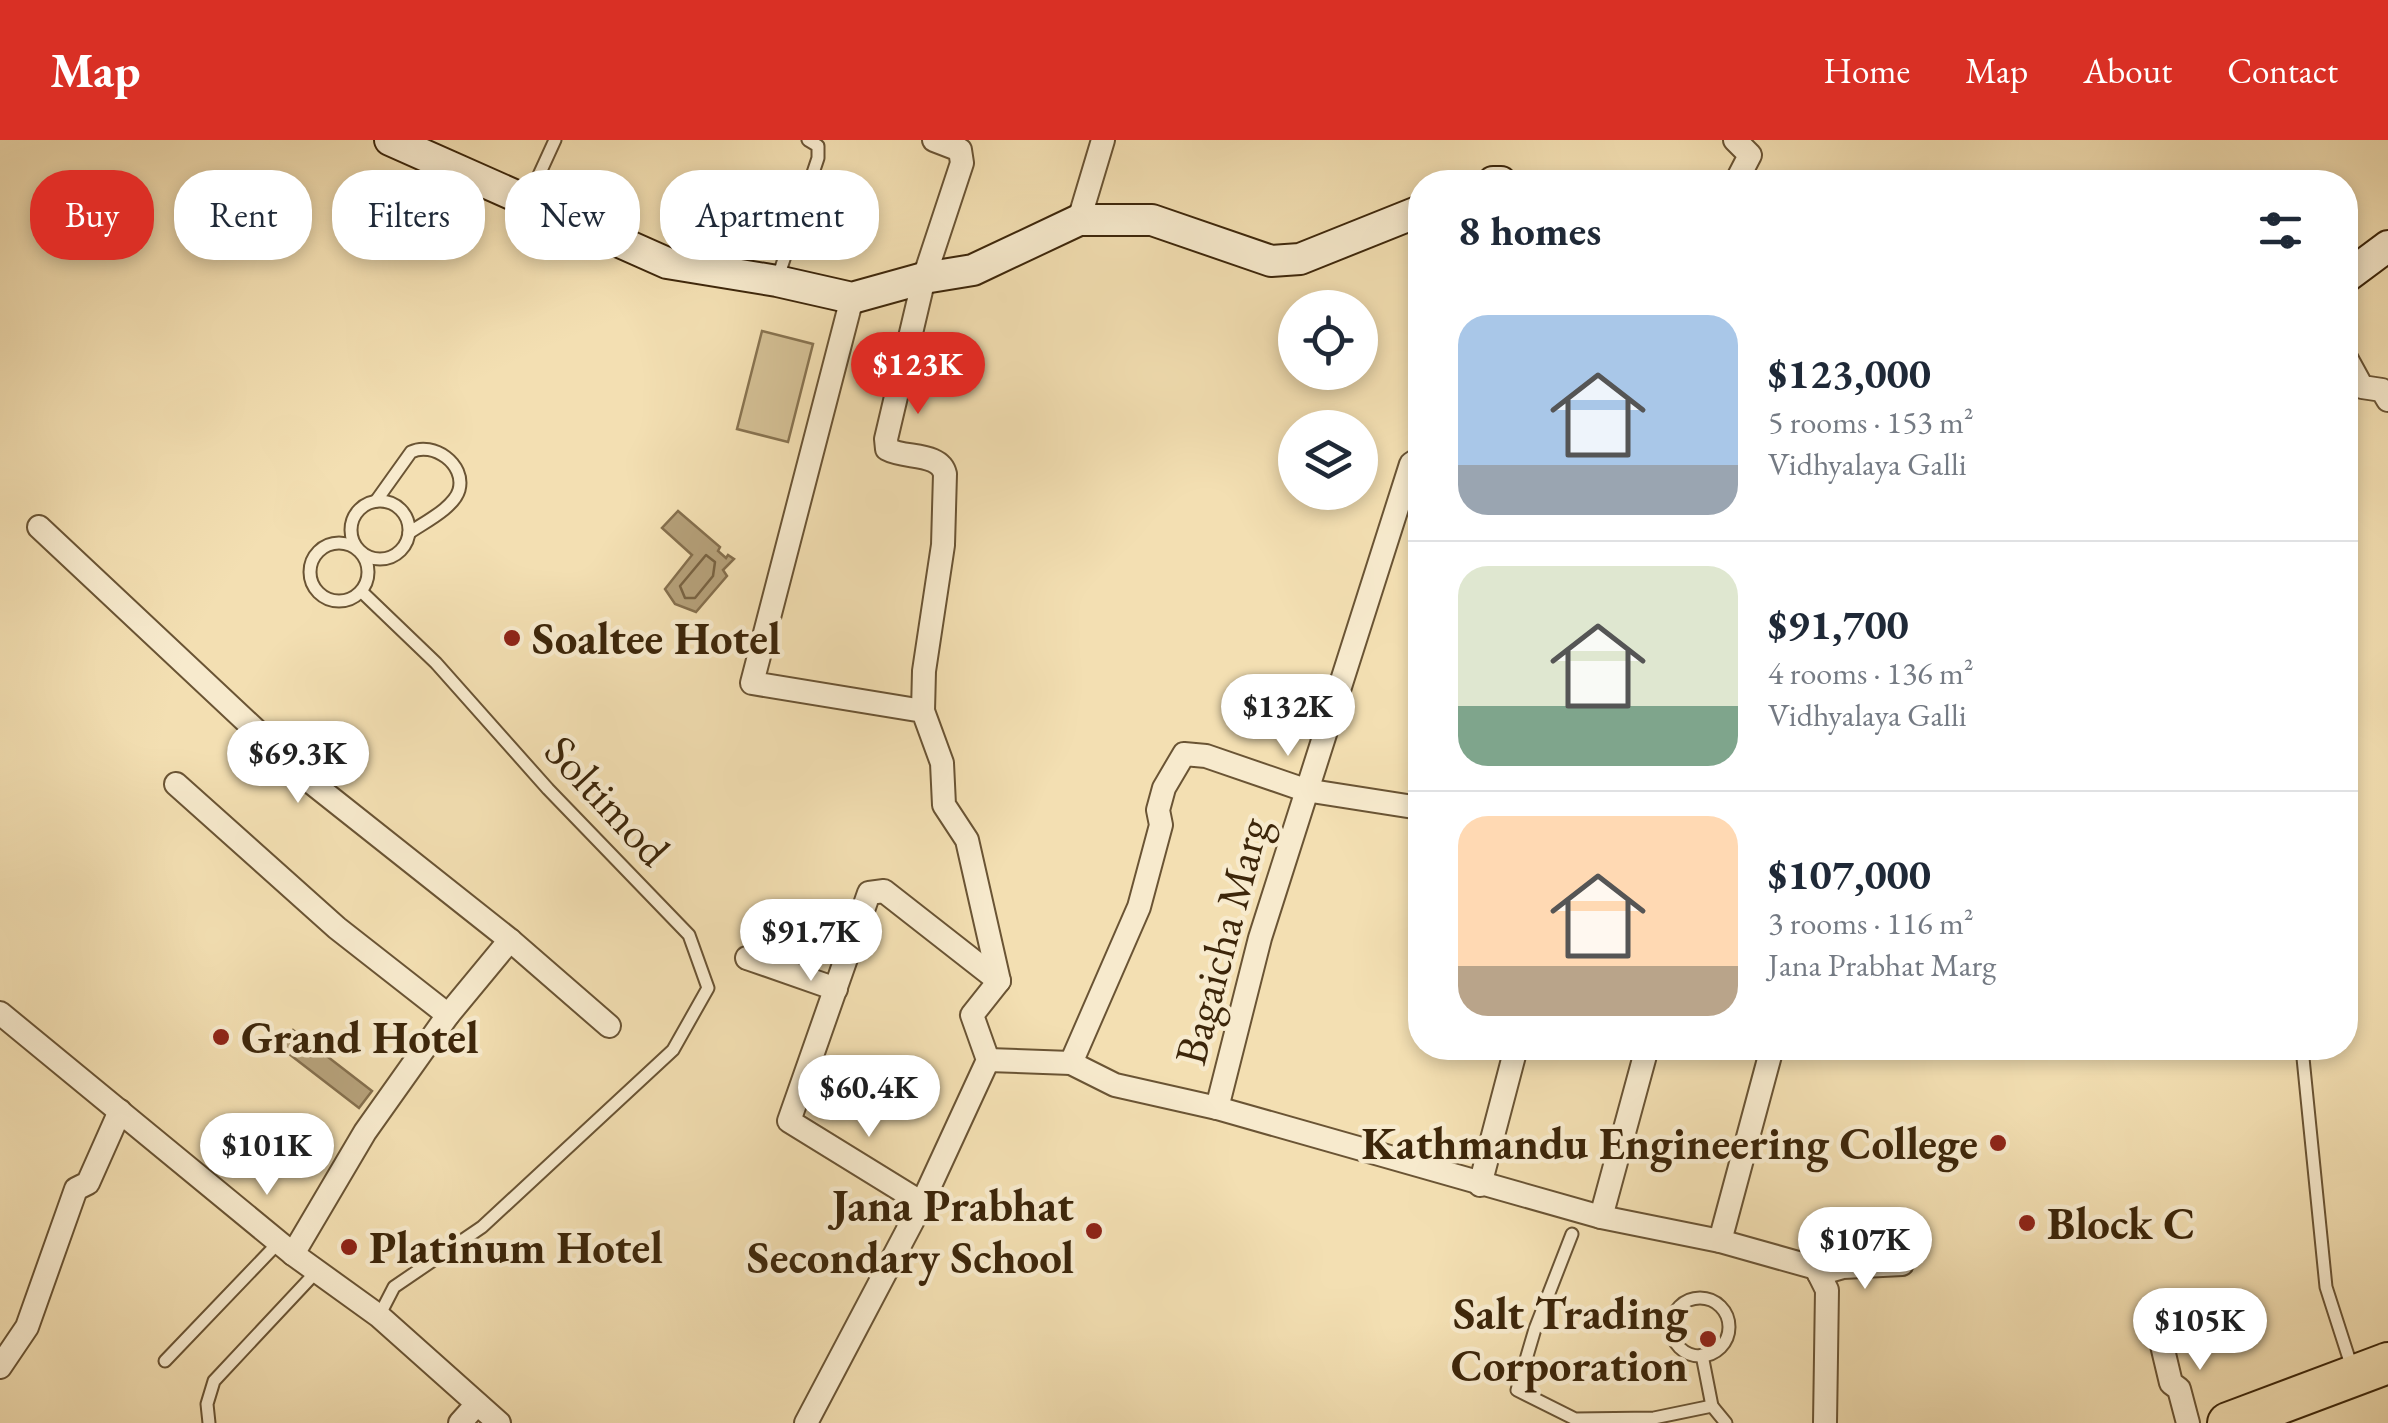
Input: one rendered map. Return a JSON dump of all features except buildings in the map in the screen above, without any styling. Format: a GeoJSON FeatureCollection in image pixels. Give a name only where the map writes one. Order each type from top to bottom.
{"type":"FeatureCollection","features":[{"type":"Feature","properties":{"kind":"highway"},"geometry":{"type":"LineString","coordinates":[[2249,1419],[2371,1370]]}},
{"type":"Feature","properties":{"kind":"street"},"geometry":{"type":"LineString","coordinates":[[390,140],[505,189]]}},
{"type":"Feature","properties":{"kind":"street"},"geometry":{"type":"LineString","coordinates":[[934,140],[960,150],[962,162],[924,278],[886,440],[888,448],[899,456],[938,460],[944,466],[943,544],[924,671],[923,711],[942,763],[944,805],[967,840],[999,981]]}},
{"type":"Feature","properties":{"kind":"street"},"geometry":{"type":"LineString","coordinates":[[1078,220],[1104,140]]}},
{"type":"Feature","properties":{"kind":"street"},"geometry":{"type":"LineString","coordinates":[[1735,140],[1750,155],[1742,170]]}},
{"type":"Feature","properties":{"kind":"street"},"geometry":{"type":"LineString","coordinates":[[640,251],[667,263],[852,298],[924,278],[972,270],[1078,220],[1152,220],[1271,261],[1300,259],[1408,216]]}},
{"type":"Feature","properties":{"kind":"street"},"geometry":{"type":"LineString","coordinates":[[2358,268],[2388,246]]}},
{"type":"Feature","properties":{"kind":"street"},"geometry":{"type":"LineString","coordinates":[[852,298],[752,683],[923,711]]}},
{"type":"Feature","properties":{"kind":"street"},"geometry":{"type":"LineString","coordinates":[[2358,380],[2362,388],[2382,390],[2388,400]]}},
{"type":"Feature","properties":{"kind":"street","name":"Bagaicha Marg"},"geometry":{"type":"LineString","coordinates":[[1217,1108],[1260,938],[1408,473]]}},
{"type":"Feature","properties":{"kind":"street"},"geometry":{"type":"LineString","coordinates":[[39,527],[312,783],[510,940],[608,1026]]}},
{"type":"Feature","properties":{"kind":"street"},"geometry":{"type":"LineString","coordinates":[[1071,1063],[1138,907],[1161,825],[1158,810],[1164,788],[1184,754],[1206,756],[1305,790],[1408,806]]}},
{"type":"Feature","properties":{"kind":"street"},"geometry":{"type":"LineString","coordinates":[[176,784],[337,928],[448,1015]]}},
{"type":"Feature","properties":{"kind":"street"},"geometry":{"type":"LineString","coordinates":[[922,1203],[789,1122],[869,893],[884,891],[999,981]]}},
{"type":"Feature","properties":{"kind":"street"},"geometry":{"type":"LineString","coordinates":[[286,1248],[448,1015],[510,940]]}},
{"type":"Feature","properties":{"kind":"street"},"geometry":{"type":"LineString","coordinates":[[747,958],[836,989]]}},
{"type":"Feature","properties":{"kind":"street"},"geometry":{"type":"LineString","coordinates":[[806,1423],[922,1203],[988,1060],[972,1015],[999,981]]}},
{"type":"Feature","properties":{"kind":"street"},"geometry":{"type":"LineString","coordinates":[[0,1013],[286,1248],[379,1316],[498,1423]]}},
{"type":"Feature","properties":{"kind":"street"},"geometry":{"type":"LineString","coordinates":[[988,1060],[1071,1063],[1116,1085],[1217,1108],[1601,1217],[1720,1241],[1816,1268],[1827,1290],[1825,1423]]}},
{"type":"Feature","properties":{"kind":"street"},"geometry":{"type":"LineString","coordinates":[[1480,1185],[1513,1060]]}},
{"type":"Feature","properties":{"kind":"street"},"geometry":{"type":"LineString","coordinates":[[1601,1217],[1644,1060]]}},
{"type":"Feature","properties":{"kind":"street"},"geometry":{"type":"LineString","coordinates":[[1720,1241],[1769,1060]]}},
{"type":"Feature","properties":{"kind":"street"},"geometry":{"type":"LineString","coordinates":[[0,1366],[28,1327],[76,1188],[88,1183],[120,1110]]}},
{"type":"Feature","properties":{"kind":"street"},"geometry":{"type":"LineString","coordinates":[[1819,1274],[1842,1266],[1902,1264]]}},
{"type":"Feature","properties":{"kind":"street"},"geometry":{"type":"LineString","coordinates":[[2160,1337],[2171,1382],[2180,1389],[2188,1423]]}},
{"type":"Feature","properties":{"kind":"street"},"geometry":{"type":"LineString","coordinates":[[460,1423],[478,1404]]}},
{"type":"Feature","properties":{"kind":"lane"},"geometry":{"type":"LineString","coordinates":[[542,170],[556,140]]}},
{"type":"Feature","properties":{"kind":"lane"},"geometry":{"type":"LineString","coordinates":[[777,281],[818,158],[818,146],[808,140]]}},
{"type":"Feature","properties":{"kind":"lane"},"geometry":{"type":"LineString","coordinates":[[376,501],[411,452],[427,448],[449,459],[458,475],[459,492],[409,533]]}},
{"type":"Feature","properties":{"kind":"lane"},"geometry":{"type":"LineString","coordinates":[[376,501],[360,509],[352,524],[351,533],[359,550],[368,566],[362,592],[346,600],[328,598],[311,578],[313,560],[326,546],[343,543],[359,550],[367,556],[385,558],[402,550],[409,524],[400,509],[376,501]]}},
{"type":"Feature","properties":{"kind":"lane","name":"Soltimod"},"geometry":{"type":"LineString","coordinates":[[362,592],[436,662],[548,790],[689,935],[708,988],[673,1050],[482,1227],[394,1287],[379,1316]]}},
{"type":"Feature","properties":{"kind":"lane"},"geometry":{"type":"LineString","coordinates":[[2303,1060],[2326,1286],[2371,1370]]}},
{"type":"Feature","properties":{"kind":"lane"},"geometry":{"type":"LineString","coordinates":[[1572,1234],[1535,1329],[1517,1390],[1574,1419],[1654,1418],[1712,1406]]}},
{"type":"Feature","properties":{"kind":"lane"},"geometry":{"type":"LineString","coordinates":[[165,1361],[286,1248]]}},
{"type":"Feature","properties":{"kind":"lane"},"geometry":{"type":"LineString","coordinates":[[209,1423],[207,1404],[214,1382],[317,1271]]}},
{"type":"Feature","properties":{"kind":"lane"},"geometry":{"type":"LineString","coordinates":[[1701,1298],[1723,1309],[1729,1325],[1720,1348],[1702,1356],[1677,1344],[1672,1325],[1679,1308],[1701,1298]]}},
{"type":"Feature","properties":{"kind":"lane"},"geometry":{"type":"LineString","coordinates":[[1702,1356],[1712,1406],[1726,1423]]}},
{"type":"Feature","properties":{"kind":"shaded area"},"geometry":{"type":"Polygon","coordinates":[[[762,331],[813,344],[788,442],[737,429],[762,331]]]}},
{"type":"Feature","properties":{"kind":"water"},"geometry":{"type":"Polygon","coordinates":[[[678,511],[720,547],[718,551],[726,558],[728,555],[734,559],[723,570],[727,576],[696,612],[675,604],[665,589],[692,555],[662,528],[678,511]]]}},
{"type":"Feature","properties":{"kind":"water"},"geometry":{"type":"Polygon","coordinates":[[[293,1030],[372,1091],[359,1108],[280,1047],[293,1030]]]}},
{"type":"Feature","properties":{"kind":"place","name":"Soaltee Hotel"},"geometry":{"type":"Point","coordinates":[512,638]}},
{"type":"Feature","properties":{"kind":"place","name":"Grand Hotel"},"geometry":{"type":"Point","coordinates":[221,1037]}},
{"type":"Feature","properties":{"kind":"place","name":"Kathmandu Engineering College"},"geometry":{"type":"Point","coordinates":[1998,1143]}},
{"type":"Feature","properties":{"kind":"place","name":"Block C"},"geometry":{"type":"Point","coordinates":[2027,1223]}},
{"type":"Feature","properties":{"kind":"place","name":"Jana Prabhat Secondary School"},"geometry":{"type":"Point","coordinates":[1094,1231]}},
{"type":"Feature","properties":{"kind":"place","name":"Platinum Hotel"},"geometry":{"type":"Point","coordinates":[349,1247]}},
{"type":"Feature","properties":{"kind":"place","name":"Salt Trading Corporation"},"geometry":{"type":"Point","coordinates":[1708,1339]}}]}
